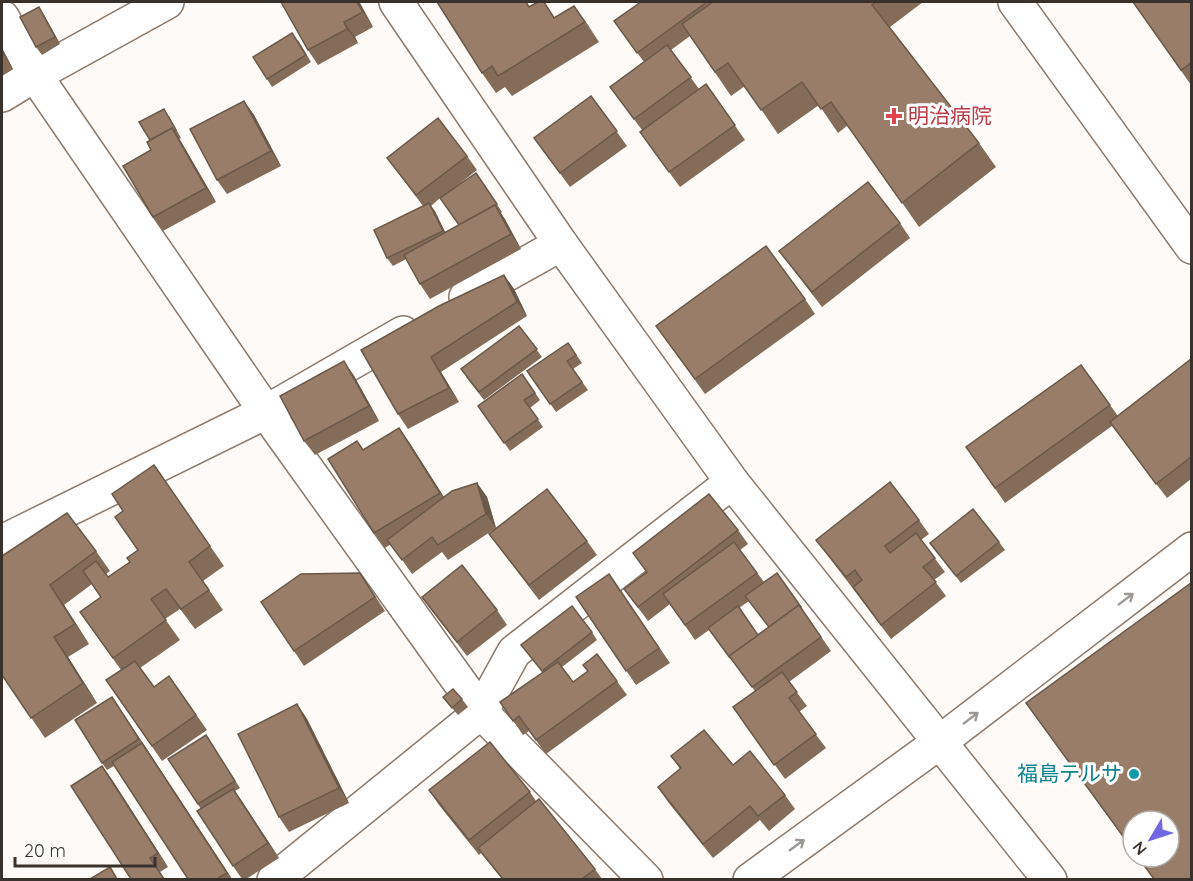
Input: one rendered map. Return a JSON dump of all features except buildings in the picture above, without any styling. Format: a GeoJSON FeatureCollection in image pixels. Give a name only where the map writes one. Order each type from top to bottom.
{"type":"FeatureCollection","features":[{"type":"Feature","properties":{"kind":"street"},"geometry":{"type":"LineString","coordinates":[[2,95],[167,2]]}},
{"type":"Feature","properties":{"kind":"street"},"geometry":{"type":"LineString","coordinates":[[396,2],[561,244],[732,482],[1050,879]]}},
{"type":"Feature","properties":{"kind":"street"},"geometry":{"type":"LineString","coordinates":[[1016,2],[1191,247]]}},
{"type":"Feature","properties":{"kind":"street"},"geometry":{"type":"LineString","coordinates":[[2,17],[35,75],[266,412],[482,712],[646,879]]}},
{"type":"Feature","properties":{"kind":"street"},"geometry":{"type":"LineString","coordinates":[[2,542],[266,412],[561,244]]}},
{"type":"Feature","properties":{"kind":"street"},"geometry":{"type":"LineString","coordinates":[[274,879],[482,712],[514,652],[732,482]]}},
{"type":"Feature","properties":{"kind":"street"},"geometry":{"type":"LineString","coordinates":[[750,879],[941,741],[1191,549]]}},
{"type":"Feature","properties":{"kind":"place","name":"明治病院"},"geometry":{"type":"Point","coordinates":[894,116]}},
{"type":"Feature","properties":{"kind":"place","name":"福島テルサ"},"geometry":{"type":"Point","coordinates":[1134,774]}}]}
